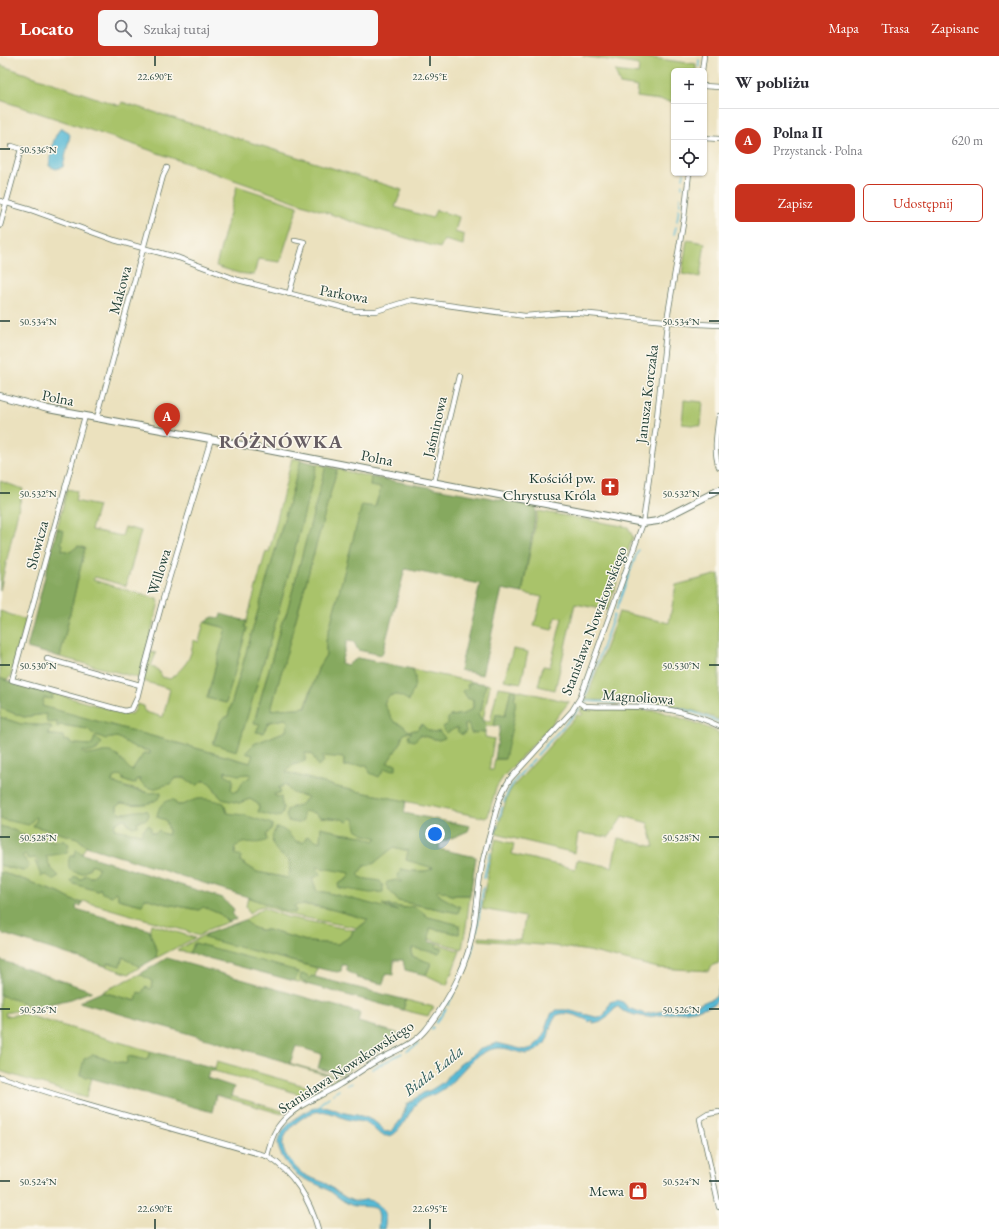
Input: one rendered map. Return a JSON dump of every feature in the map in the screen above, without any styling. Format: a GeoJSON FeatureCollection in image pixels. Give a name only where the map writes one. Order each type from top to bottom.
{"type":"FeatureCollection","features":[{"type":"Feature","properties":{"kind":"street"},"geometry":{"type":"LineString","coordinates":[[702,68],[704,56]]}},
{"type":"Feature","properties":{"kind":"street"},"geometry":{"type":"LineString","coordinates":[[707,86],[719,87]]}},
{"type":"Feature","properties":{"kind":"street"},"geometry":{"type":"LineString","coordinates":[[707,138],[719,139]]}},
{"type":"Feature","properties":{"kind":"street"},"geometry":{"type":"LineString","coordinates":[[0,226],[21,148],[12,146]]}},
{"type":"Feature","properties":{"kind":"street","name":"Makowa"},"geometry":{"type":"LineString","coordinates":[[97,418],[163,176],[167,168]]}},
{"type":"Feature","properties":{"kind":"street","name":"Janusza Korczaka"},"geometry":{"type":"LineString","coordinates":[[644,523],[668,321],[690,176]]}},
{"type":"Feature","properties":{"kind":"street","name":"Parkowa"},"geometry":{"type":"LineString","coordinates":[[0,201],[30,210],[102,236],[179,258],[238,280],[360,312],[376,311],[411,300],[525,316],[579,313],[701,325],[719,325]]}},
{"type":"Feature","properties":{"kind":"street"},"geometry":{"type":"LineString","coordinates":[[289,294],[304,242],[295,240]]}},
{"type":"Feature","properties":{"kind":"street","name":"Jaśminowa"},"geometry":{"type":"LineString","coordinates":[[434,482],[459,376]]}},
{"type":"Feature","properties":{"kind":"street","name":"Polna"},"geometry":{"type":"LineString","coordinates":[[0,396],[37,407],[211,439],[644,523],[658,521],[719,490]]}},
{"type":"Feature","properties":{"kind":"street","name":"Słowicza"},"geometry":{"type":"LineString","coordinates":[[85,416],[12,680],[121,710],[130,711]]}},
{"type":"Feature","properties":{"kind":"street"},"geometry":{"type":"LineString","coordinates":[[719,416],[716,446],[719,467]]}},
{"type":"Feature","properties":{"kind":"street","name":"Willowa"},"geometry":{"type":"LineString","coordinates":[[130,711],[135,704],[163,599],[211,439]]}},
{"type":"Feature","properties":{"kind":"street","name":"Stanisława Nowakowskiego"},"geometry":{"type":"LineString","coordinates":[[267,1156],[276,1130],[286,1117],[293,1111],[339,1085],[379,1059],[407,1046],[417,1039],[426,1030],[447,1000],[467,954],[474,925],[481,870],[495,813],[504,788],[510,779],[567,717],[578,702],[644,523]]}},
{"type":"Feature","properties":{"kind":"street"},"geometry":{"type":"LineString","coordinates":[[47,659],[140,685]]}},
{"type":"Feature","properties":{"kind":"street","name":"Magnoliowa"},"geometry":{"type":"LineString","coordinates":[[578,702],[585,706],[646,707],[670,710],[705,720],[719,726]]}},
{"type":"Feature","properties":{"kind":"street"},"geometry":{"type":"LineString","coordinates":[[0,1077],[83,1103],[267,1156],[281,1167],[297,1185],[311,1208],[318,1229]]}},
{"type":"Feature","properties":{"kind":"street"},"geometry":{"type":"LineString","coordinates":[[719,1112],[708,1114],[700,1119],[719,1207]]}},
{"type":"Feature","properties":{"kind":"green space"},"geometry":{"type":"Polygon","coordinates":[[[583,56],[637,56],[696,64],[696,68],[671,68],[671,102],[637,97],[638,87],[620,84],[615,71],[638,74],[639,65],[583,56]]]}},
{"type":"Feature","properties":{"kind":"green space"},"geometry":{"type":"Polygon","coordinates":[[[0,65],[120,106],[122,102],[402,190],[395,207],[432,218],[436,210],[459,217],[455,232],[464,235],[463,245],[444,240],[440,248],[356,223],[141,147],[0,100],[0,65]]]}},
{"type":"Feature","properties":{"kind":"green space"},"geometry":{"type":"Polygon","coordinates":[[[237,186],[298,206],[280,262],[258,259],[254,275],[238,273],[216,266],[237,186]]]}},
{"type":"Feature","properties":{"kind":"green space"},"geometry":{"type":"Polygon","coordinates":[[[687,240],[705,243],[700,277],[682,274],[687,240]]]}},
{"type":"Feature","properties":{"kind":"green space"},"geometry":{"type":"Polygon","coordinates":[[[684,400],[703,402],[701,426],[682,424],[684,400]]]}},
{"type":"Feature","properties":{"kind":"green space"},"geometry":{"type":"Polygon","coordinates":[[[292,458],[301,460],[228,716],[221,720],[213,743],[237,751],[278,614],[317,464],[326,466],[286,615],[282,622],[254,722],[260,724],[285,719],[288,721],[286,731],[254,744],[246,753],[253,755],[251,763],[41,706],[44,698],[53,693],[123,714],[132,714],[137,704],[144,706],[145,712],[163,717],[170,689],[143,681],[151,652],[156,653],[151,666],[158,670],[162,677],[170,679],[179,671],[189,658],[193,640],[199,642],[204,622],[226,628],[207,698],[226,703],[247,628],[245,627],[266,551],[269,552],[292,458]]]}},
{"type":"Feature","properties":{"kind":"green space"},"geometry":{"type":"Polygon","coordinates":[[[301,460],[317,464],[278,614],[237,751],[213,744],[221,720],[228,716],[301,460]]]}},
{"type":"Feature","properties":{"kind":"green space"},"geometry":{"type":"Polygon","coordinates":[[[326,466],[337,469],[271,710],[306,707],[319,666],[326,655],[326,641],[362,505],[375,507],[381,488],[370,486],[371,477],[537,506],[522,593],[502,589],[482,675],[460,670],[480,584],[405,569],[382,655],[358,650],[354,642],[347,641],[341,663],[347,665],[358,658],[412,669],[415,681],[414,689],[409,701],[398,695],[391,695],[384,704],[394,722],[404,726],[408,731],[416,730],[422,724],[430,731],[440,732],[445,738],[439,740],[420,735],[415,741],[410,740],[408,736],[412,732],[405,733],[402,737],[402,741],[387,763],[396,764],[396,770],[384,769],[379,777],[370,773],[367,765],[344,766],[344,758],[323,756],[323,763],[318,766],[312,754],[305,753],[305,761],[291,766],[286,772],[341,788],[406,801],[404,813],[470,826],[468,831],[440,843],[439,849],[476,857],[470,895],[451,895],[445,891],[442,892],[439,889],[437,891],[440,896],[460,907],[458,913],[398,901],[387,887],[387,882],[396,880],[400,882],[402,881],[397,878],[401,869],[425,871],[433,868],[406,860],[408,851],[394,847],[373,864],[364,866],[358,874],[361,878],[380,881],[383,886],[383,892],[370,893],[339,888],[338,884],[347,879],[350,873],[316,867],[321,874],[312,878],[317,892],[325,892],[398,911],[382,904],[405,908],[411,906],[419,909],[428,917],[460,925],[459,934],[430,928],[429,942],[436,943],[437,948],[442,948],[439,953],[412,948],[412,956],[431,963],[426,975],[405,970],[403,960],[394,960],[393,975],[386,974],[383,984],[357,978],[347,971],[347,966],[345,965],[342,965],[341,971],[337,972],[326,970],[204,938],[206,934],[245,920],[252,927],[259,930],[268,930],[310,942],[338,944],[351,936],[353,930],[368,920],[318,906],[294,906],[296,910],[295,913],[282,910],[248,897],[86,846],[77,838],[33,826],[37,819],[35,817],[29,825],[0,819],[0,717],[21,724],[51,726],[52,729],[48,731],[49,735],[63,736],[64,741],[67,740],[73,744],[92,745],[95,737],[102,743],[94,751],[83,751],[83,753],[90,755],[103,752],[113,753],[132,771],[144,753],[150,754],[150,751],[136,748],[117,737],[106,739],[93,734],[88,729],[61,725],[57,727],[57,722],[47,723],[46,714],[24,717],[0,708],[0,678],[23,687],[53,693],[52,699],[44,698],[42,706],[250,763],[253,755],[245,753],[254,744],[286,731],[288,721],[285,719],[269,722],[263,733],[256,732],[260,724],[254,723],[282,622],[286,615],[326,466]],[[225,771],[225,774],[232,778],[233,781],[231,789],[233,792],[238,791],[244,780],[248,779],[251,775],[238,775],[225,771]],[[120,775],[113,778],[112,782],[129,789],[150,793],[161,792],[161,796],[157,800],[147,804],[137,805],[121,803],[117,806],[119,813],[148,811],[149,815],[147,819],[137,822],[138,826],[132,827],[125,819],[115,824],[114,829],[141,834],[145,827],[149,825],[152,833],[156,833],[159,830],[168,835],[169,831],[166,820],[157,817],[162,804],[170,800],[174,800],[177,805],[180,805],[201,799],[224,803],[227,813],[244,815],[272,824],[272,828],[266,835],[267,840],[258,843],[247,842],[234,848],[236,850],[235,854],[241,856],[240,861],[257,872],[288,878],[290,870],[289,860],[277,851],[274,847],[272,839],[276,828],[280,828],[285,831],[297,842],[304,842],[307,836],[320,842],[321,827],[339,833],[362,836],[374,841],[377,838],[366,835],[356,829],[355,820],[352,818],[348,822],[342,819],[320,817],[315,813],[303,811],[303,821],[299,823],[288,821],[286,816],[287,810],[301,804],[308,797],[293,793],[287,785],[284,784],[282,787],[279,787],[281,793],[274,794],[275,796],[281,797],[283,809],[281,816],[276,817],[258,812],[258,804],[250,799],[239,803],[222,799],[212,785],[207,781],[203,780],[198,785],[192,784],[186,778],[175,778],[170,784],[155,788],[148,788],[140,782],[140,779],[137,779],[136,783],[133,784],[123,780],[120,775]]]}},
{"type":"Feature","properties":{"kind":"green space"},"geometry":{"type":"Polygon","coordinates":[[[337,469],[371,477],[370,486],[381,487],[375,507],[362,506],[326,641],[326,655],[319,666],[305,707],[271,710],[337,469]]]}},
{"type":"Feature","properties":{"kind":"green space"},"geometry":{"type":"Polygon","coordinates":[[[0,481],[23,489],[0,590],[0,481]]]}},
{"type":"Feature","properties":{"kind":"green space"},"geometry":{"type":"Polygon","coordinates":[[[67,489],[77,491],[75,501],[98,506],[91,530],[122,536],[125,527],[141,531],[126,586],[95,577],[93,580],[157,599],[159,602],[139,678],[60,657],[85,548],[78,546],[71,552],[62,550],[60,543],[63,531],[57,529],[67,489]]]}},
{"type":"Feature","properties":{"kind":"green space"},"geometry":{"type":"Polygon","coordinates":[[[538,511],[628,527],[633,537],[607,610],[575,604],[555,690],[538,686],[543,666],[550,667],[562,618],[556,617],[552,630],[534,626],[542,597],[522,593],[538,511]]]}},
{"type":"Feature","properties":{"kind":"green space"},"geometry":{"type":"Polygon","coordinates":[[[57,529],[64,531],[61,543],[63,544],[62,550],[70,552],[78,546],[85,548],[60,657],[27,648],[57,529]]]}},
{"type":"Feature","properties":{"kind":"green space"},"geometry":{"type":"Polygon","coordinates":[[[719,574],[719,720],[687,709],[654,703],[586,700],[619,612],[669,623],[676,585],[719,574]]]}},
{"type":"Feature","properties":{"kind":"green space"},"geometry":{"type":"Polygon","coordinates":[[[0,611],[26,620],[11,676],[7,680],[0,678],[0,611]]]}},
{"type":"Feature","properties":{"kind":"green space"},"geometry":{"type":"Polygon","coordinates":[[[221,614],[246,621],[245,627],[247,628],[226,703],[207,698],[226,628],[204,622],[213,617],[220,618],[221,614]]]}},
{"type":"Feature","properties":{"kind":"green space"},"geometry":{"type":"Polygon","coordinates":[[[513,649],[528,652],[521,683],[504,680],[513,649]]]}},
{"type":"Feature","properties":{"kind":"green space"},"geometry":{"type":"Polygon","coordinates":[[[412,669],[473,682],[467,685],[473,699],[473,708],[464,714],[450,716],[449,724],[443,727],[459,729],[461,734],[464,734],[466,731],[465,724],[468,723],[471,733],[485,732],[485,737],[494,739],[489,770],[493,770],[495,759],[504,759],[516,700],[514,700],[516,690],[569,702],[550,726],[503,777],[496,788],[488,816],[486,818],[341,788],[286,772],[291,766],[305,761],[305,753],[344,758],[344,766],[387,763],[402,741],[402,737],[405,733],[412,732],[410,734],[439,740],[440,732],[431,732],[425,729],[408,731],[397,725],[391,718],[384,704],[391,695],[402,696],[409,700],[414,672],[412,669]]]}},
{"type":"Feature","properties":{"kind":"green space"},"geometry":{"type":"Polygon","coordinates":[[[473,682],[486,684],[481,711],[478,714],[486,726],[485,732],[471,733],[468,723],[465,724],[466,731],[464,734],[457,731],[459,729],[456,728],[446,733],[443,727],[448,724],[448,718],[450,716],[464,714],[473,708],[473,699],[468,699],[463,691],[468,688],[467,685],[473,682]]]}},
{"type":"Feature","properties":{"kind":"green space"},"geometry":{"type":"Polygon","coordinates":[[[486,684],[490,685],[483,720],[490,722],[498,687],[511,689],[505,716],[496,714],[494,726],[486,726],[478,714],[481,711],[486,684]]]}},
{"type":"Feature","properties":{"kind":"green space"},"geometry":{"type":"Polygon","coordinates":[[[511,689],[516,690],[514,699],[516,700],[515,713],[505,759],[495,759],[500,726],[494,726],[496,714],[505,716],[511,689]]]}},
{"type":"Feature","properties":{"kind":"green space"},"geometry":{"type":"Polygon","coordinates":[[[0,708],[24,717],[46,714],[61,725],[88,729],[93,734],[112,738],[117,737],[136,748],[150,751],[150,754],[144,753],[132,771],[117,755],[102,752],[92,755],[82,753],[82,751],[97,750],[99,747],[95,737],[93,745],[73,744],[67,740],[64,741],[55,735],[49,735],[48,731],[51,726],[21,724],[0,717],[0,708]]]}},
{"type":"Feature","properties":{"kind":"green space"},"geometry":{"type":"Polygon","coordinates":[[[582,709],[659,711],[699,724],[719,733],[719,963],[713,965],[709,971],[658,968],[589,951],[554,946],[479,940],[479,937],[521,940],[525,917],[482,909],[489,864],[496,839],[514,844],[512,854],[575,869],[577,860],[612,867],[618,838],[654,847],[648,823],[623,816],[609,837],[578,833],[575,853],[496,834],[507,797],[511,789],[578,714],[581,716],[583,714],[580,712],[582,709]]]}},
{"type":"Feature","properties":{"kind":"green space"},"geometry":{"type":"Polygon","coordinates":[[[225,771],[251,775],[238,791],[233,792],[231,789],[233,781],[225,774],[225,771]]]}},
{"type":"Feature","properties":{"kind":"green space"},"geometry":{"type":"Polygon","coordinates":[[[120,775],[123,780],[133,784],[136,779],[164,785],[178,778],[185,779],[192,784],[205,781],[211,784],[222,799],[239,803],[250,799],[258,804],[259,808],[283,808],[281,797],[274,796],[274,794],[276,790],[284,784],[287,785],[293,793],[308,797],[299,806],[292,807],[288,821],[299,823],[303,810],[315,813],[320,817],[342,819],[348,822],[352,818],[366,835],[377,837],[374,841],[362,836],[339,833],[321,827],[320,843],[304,843],[296,841],[290,836],[281,855],[289,860],[290,870],[288,878],[257,872],[240,861],[235,854],[234,848],[239,843],[266,835],[269,830],[227,813],[225,808],[193,801],[158,812],[157,817],[166,820],[169,831],[168,835],[162,833],[152,833],[145,827],[141,835],[114,829],[115,824],[125,819],[128,824],[138,825],[135,811],[129,813],[119,813],[117,810],[117,805],[150,793],[112,782],[113,778],[120,775]]]}},
{"type":"Feature","properties":{"kind":"green space"},"geometry":{"type":"Polygon","coordinates":[[[35,817],[37,819],[33,826],[78,838],[86,846],[82,854],[88,871],[92,864],[99,868],[93,877],[89,877],[88,875],[74,884],[98,891],[100,888],[115,892],[118,894],[118,899],[142,905],[145,898],[199,910],[203,906],[220,914],[228,922],[209,929],[199,936],[83,901],[82,903],[74,901],[59,893],[0,872],[0,865],[23,871],[28,863],[22,856],[25,854],[39,860],[39,864],[37,862],[47,875],[59,876],[50,867],[45,856],[64,841],[53,841],[35,836],[26,837],[16,831],[0,826],[0,819],[8,820],[35,817]]]}},
{"type":"Feature","properties":{"kind":"green space"},"geometry":{"type":"Polygon","coordinates":[[[0,826],[26,836],[35,836],[53,841],[64,841],[69,844],[67,853],[46,856],[50,867],[59,876],[52,880],[47,875],[41,876],[35,861],[39,864],[39,860],[34,858],[29,859],[25,854],[22,856],[28,863],[29,867],[23,871],[0,865],[0,826]]]}},
{"type":"Feature","properties":{"kind":"green space"},"geometry":{"type":"Polygon","coordinates":[[[393,847],[409,851],[406,860],[433,867],[428,871],[413,871],[399,875],[397,878],[402,881],[388,888],[398,901],[458,913],[460,907],[440,896],[437,891],[439,889],[451,895],[470,895],[462,949],[428,939],[430,928],[459,934],[460,925],[428,917],[419,909],[384,905],[401,912],[325,892],[317,892],[312,877],[316,877],[316,866],[351,873],[347,879],[338,884],[339,888],[348,888],[370,880],[361,878],[358,874],[364,866],[373,864],[393,847]]]}},
{"type":"Feature","properties":{"kind":"green space"},"geometry":{"type":"Polygon","coordinates":[[[77,849],[82,854],[222,898],[233,908],[234,910],[232,913],[236,919],[228,922],[220,914],[203,907],[199,910],[145,898],[142,905],[118,899],[118,894],[115,892],[112,896],[102,893],[100,888],[98,891],[74,884],[71,882],[75,876],[80,879],[84,878],[84,875],[93,877],[99,868],[92,864],[85,872],[82,873],[77,873],[70,870],[68,863],[70,856],[74,856],[77,849]]]}},
{"type":"Feature","properties":{"kind":"green space"},"geometry":{"type":"Polygon","coordinates":[[[0,872],[28,881],[82,903],[81,906],[77,905],[76,909],[149,930],[157,951],[156,958],[140,967],[123,957],[120,966],[109,963],[105,966],[0,933],[0,872]]]}},
{"type":"Feature","properties":{"kind":"green space"},"geometry":{"type":"Polygon","coordinates":[[[248,897],[282,910],[299,904],[330,909],[368,920],[358,928],[290,915],[264,906],[259,907],[249,914],[246,906],[248,897]]]}},
{"type":"Feature","properties":{"kind":"green space"},"geometry":{"type":"Polygon","coordinates":[[[263,908],[287,917],[353,930],[351,936],[338,944],[310,942],[268,930],[260,930],[252,927],[245,920],[263,908]]]}},
{"type":"Feature","properties":{"kind":"green space"},"geometry":{"type":"Polygon","coordinates":[[[151,924],[195,938],[156,958],[155,948],[150,933],[151,924]]]}},
{"type":"Feature","properties":{"kind":"green space"},"geometry":{"type":"Polygon","coordinates":[[[206,934],[205,938],[317,968],[315,977],[312,976],[306,984],[294,981],[299,973],[194,943],[189,953],[177,950],[206,934]]]}},
{"type":"Feature","properties":{"kind":"green space"},"geometry":{"type":"Polygon","coordinates":[[[195,943],[294,970],[295,972],[299,973],[294,981],[189,953],[195,943]]]}},
{"type":"Feature","properties":{"kind":"green space"},"geometry":{"type":"Polygon","coordinates":[[[436,943],[460,951],[447,985],[426,975],[431,964],[412,956],[412,948],[437,948],[436,943]]]}},
{"type":"Feature","properties":{"kind":"green space"},"geometry":{"type":"Polygon","coordinates":[[[123,957],[140,967],[129,974],[105,966],[123,957]]]}},
{"type":"Feature","properties":{"kind":"green space"},"geometry":{"type":"Polygon","coordinates":[[[167,958],[360,1013],[358,1022],[404,1035],[403,1038],[358,1063],[342,1075],[318,1068],[322,1054],[296,1046],[290,1063],[79,1002],[102,992],[136,1001],[138,992],[142,993],[145,987],[151,989],[152,981],[140,974],[167,958]]]}},
{"type":"Feature","properties":{"kind":"green space"},"geometry":{"type":"Polygon","coordinates":[[[0,960],[92,991],[71,999],[36,1007],[0,995],[0,960]]]}},
{"type":"Feature","properties":{"kind":"green space"},"geometry":{"type":"Polygon","coordinates":[[[140,974],[152,981],[151,989],[142,993],[136,1001],[102,992],[140,974]]]}},
{"type":"Feature","properties":{"kind":"green space"},"geometry":{"type":"Polygon","coordinates":[[[301,974],[307,975],[310,979],[311,976],[406,1000],[403,1010],[306,984],[306,982],[300,980],[301,974]]]}},
{"type":"Feature","properties":{"kind":"green space"},"geometry":{"type":"Polygon","coordinates":[[[0,995],[36,1007],[5,1013],[6,1016],[23,1014],[150,1051],[147,1060],[128,1056],[126,1064],[92,1055],[80,1075],[92,1078],[86,1098],[0,1071],[0,995]]]}},
{"type":"Feature","properties":{"kind":"green space"},"geometry":{"type":"Polygon","coordinates":[[[406,1000],[434,1007],[428,1016],[403,1010],[406,1000]]]}},
{"type":"Feature","properties":{"kind":"green space"},"geometry":{"type":"Polygon","coordinates":[[[150,1051],[215,1068],[214,1071],[210,1070],[207,1078],[234,1087],[230,1099],[216,1095],[212,1112],[80,1075],[84,1059],[92,1055],[126,1064],[128,1056],[147,1060],[150,1051]]]}},
{"type":"Feature","properties":{"kind":"green space"},"geometry":{"type":"Polygon","coordinates":[[[217,1061],[319,1090],[337,1078],[289,1063],[341,1078],[307,1097],[283,1089],[214,1071],[217,1061]]]}},
{"type":"Feature","properties":{"kind":"green space"},"geometry":{"type":"Polygon","coordinates":[[[231,1096],[283,1111],[288,1107],[289,1109],[282,1114],[230,1099],[231,1096]]]}},
{"type":"Feature","properties":{"kind":"water"},"geometry":{"type":"Polygon","coordinates":[[[61,128],[67,131],[70,135],[63,167],[56,169],[49,166],[54,141],[61,128]]]}},
{"type":"Feature","properties":{"kind":"water"},"geometry":{"type":"Polygon","coordinates":[[[719,987],[719,999],[713,1005],[700,1009],[648,1017],[623,1011],[617,1006],[608,1017],[599,1023],[593,1023],[592,1020],[589,1022],[571,1014],[560,1014],[554,1018],[547,1040],[540,1048],[527,1054],[505,1048],[498,1048],[479,1055],[449,1085],[441,1091],[419,1101],[400,1128],[392,1135],[382,1135],[366,1123],[320,1111],[305,1116],[294,1124],[283,1141],[283,1149],[288,1158],[303,1174],[325,1183],[349,1199],[353,1201],[369,1200],[379,1205],[384,1214],[384,1229],[378,1229],[379,1217],[377,1209],[351,1205],[325,1188],[302,1178],[292,1170],[280,1152],[278,1144],[279,1138],[287,1126],[299,1116],[318,1107],[332,1108],[365,1117],[379,1125],[385,1132],[392,1131],[402,1118],[407,1104],[423,1093],[442,1083],[459,1065],[482,1048],[497,1043],[525,1050],[532,1048],[540,1041],[546,1030],[548,1020],[552,1013],[556,1010],[567,1010],[600,1018],[605,1014],[610,1002],[619,1000],[628,1008],[645,1014],[695,1006],[716,997],[719,987]]]}},
{"type":"Feature","properties":{"kind":"waterway"},"geometry":{"type":"LineString","coordinates":[[699,60],[699,67]]}},
{"type":"Feature","properties":{"kind":"waterway"},"geometry":{"type":"LineString","coordinates":[[680,197],[680,204]]}},
{"type":"Feature","properties":{"kind":"waterway"},"geometry":{"type":"LineString","coordinates":[[677,221],[679,209]]}},
{"type":"Feature","properties":{"kind":"waterway"},"geometry":{"type":"LineString","coordinates":[[674,234],[676,227]]}},
{"type":"Feature","properties":{"kind":"waterway"},"geometry":{"type":"LineString","coordinates":[[616,610],[638,550]]}},
{"type":"Feature","properties":{"kind":"waterway"},"geometry":{"type":"LineString","coordinates":[[596,666],[614,615]]}},
{"type":"Feature","properties":{"kind":"waterway"},"geometry":{"type":"LineString","coordinates":[[585,696],[595,669]]}},
{"type":"Feature","properties":{"kind":"waterway"},"geometry":{"type":"LineString","coordinates":[[584,701],[666,706],[690,711],[719,722]]}},
{"type":"Feature","properties":{"kind":"waterway"},"geometry":{"type":"LineString","coordinates":[[537,755],[579,709]]}},
{"type":"Feature","properties":{"kind":"waterway"},"geometry":{"type":"LineString","coordinates":[[504,802],[513,784],[534,759]]}},
{"type":"Feature","properties":{"kind":"waterway"},"geometry":{"type":"LineString","coordinates":[[499,819],[502,807]]}},
{"type":"Feature","properties":{"kind":"waterway"},"geometry":{"type":"LineString","coordinates":[[494,834],[497,826]]}},
{"type":"Feature","properties":{"kind":"waterway"},"geometry":{"type":"LineString","coordinates":[[491,846],[493,838]]}},
{"type":"Feature","properties":{"kind":"waterway"},"geometry":{"type":"LineString","coordinates":[[484,878],[490,852]]}},
{"type":"Feature","properties":{"kind":"waterway"},"geometry":{"type":"LineString","coordinates":[[477,931],[483,887]]}},
{"type":"Feature","properties":{"kind":"waterway"},"geometry":{"type":"LineString","coordinates":[[470,957],[474,943]]}},
{"type":"Feature","properties":{"kind":"waterway"},"geometry":{"type":"LineString","coordinates":[[460,979],[467,963]]}},
{"type":"Feature","properties":{"kind":"waterway"},"geometry":{"type":"LineString","coordinates":[[457,988],[459,983]]}},
{"type":"Feature","properties":{"kind":"waterway"},"geometry":{"type":"LineString","coordinates":[[448,1005],[453,995]]}},
{"type":"Feature","properties":{"kind":"waterway"},"geometry":{"type":"LineString","coordinates":[[436,1023],[446,1009]]}},
{"type":"Feature","properties":{"kind":"waterway"},"geometry":{"type":"LineString","coordinates":[[407,1051],[418,1044]]}},
{"type":"Feature","properties":{"kind":"waterway"},"geometry":{"type":"LineString","coordinates":[[372,1069],[402,1053]]}},
{"type":"Feature","properties":{"kind":"waterway"},"geometry":{"type":"LineString","coordinates":[[347,1085],[352,1083]]}},
{"type":"Feature","properties":{"kind":"waterway"},"geometry":{"type":"LineString","coordinates":[[333,1094],[339,1090]]}},
{"type":"Feature","properties":{"kind":"waterway"},"geometry":{"type":"LineString","coordinates":[[319,1108],[321,1103],[329,1097]]}},
{"type":"Feature","properties":{"kind":"place","name":"Polna II"},"geometry":{"type":"Point","coordinates":[167,436]}},
{"type":"Feature","properties":{"kind":"place","name":"Kościół pw. Chrystusa Króla"},"geometry":{"type":"Point","coordinates":[610,487]}},
{"type":"Feature","properties":{"kind":"place","name":"Mewa"},"geometry":{"type":"Point","coordinates":[638,1191]}},
{"type":"Feature","properties":{"kind":"district","name":"RÓŻNÓWKA"},"geometry":{"type":"Point","coordinates":[281,441]}},
{"type":"Feature","properties":{"kind":"water label","name":"Biała Łada"},"geometry":{"type":"Point","coordinates":[433,1070]}}]}
